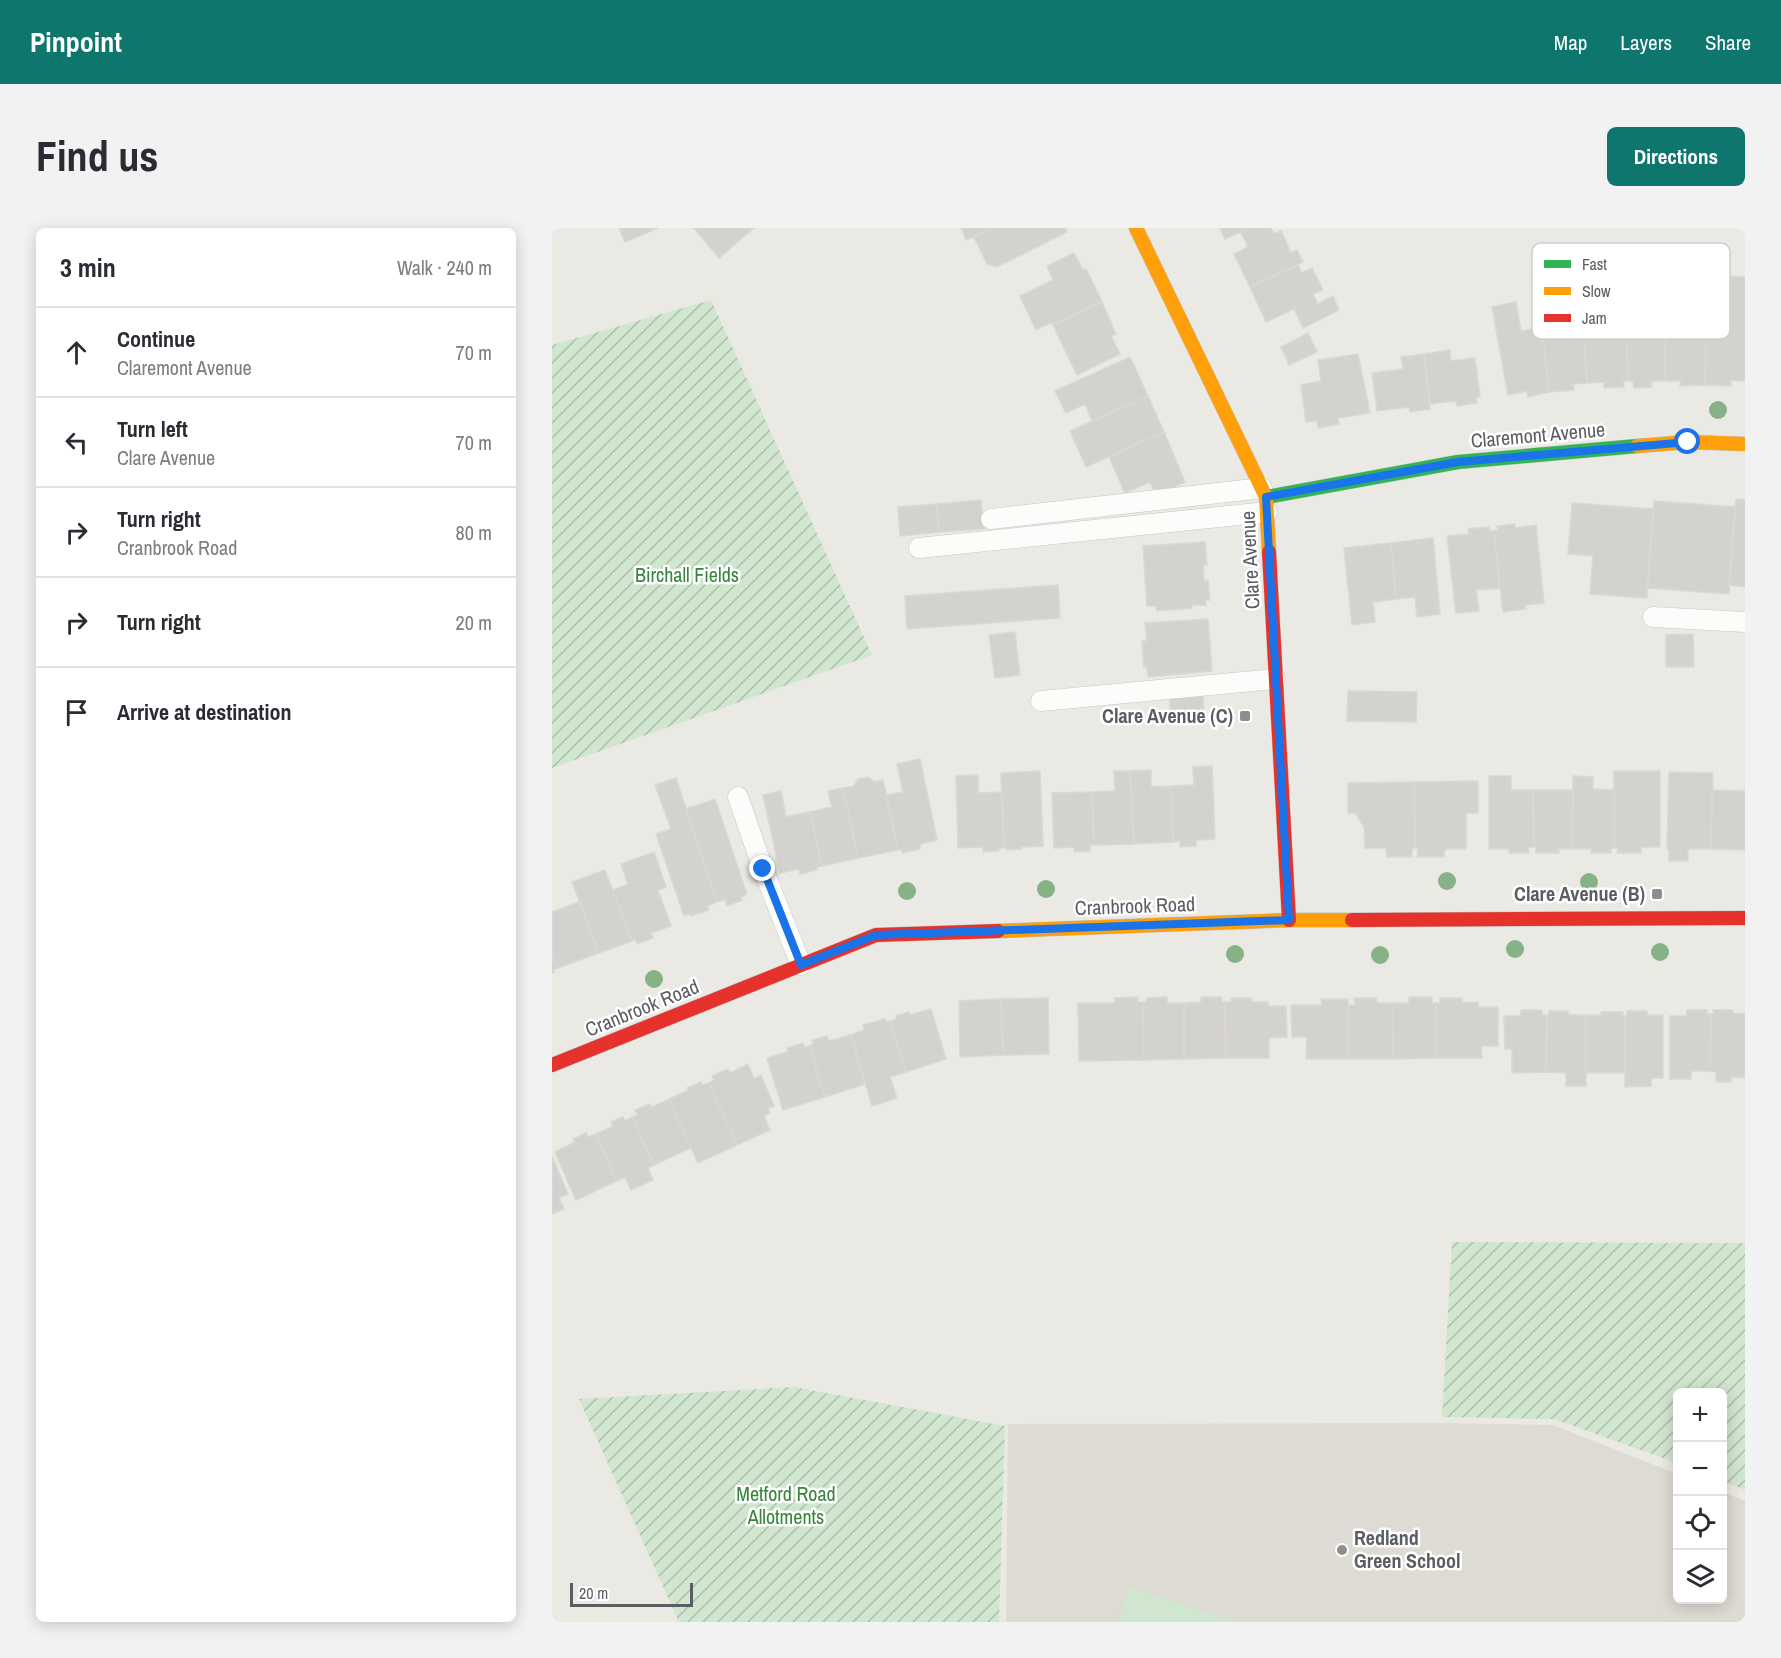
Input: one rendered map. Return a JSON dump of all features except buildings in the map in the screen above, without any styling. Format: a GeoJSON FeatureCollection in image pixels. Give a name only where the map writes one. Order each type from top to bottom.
{"type":"FeatureCollection","features":[{"type":"Feature","properties":{"kind":"main road","name":"Clare Avenue"},"geometry":{"type":"LineString","coordinates":[[1136,228],[1265,499],[1289,920]]}},
{"type":"Feature","properties":{"kind":"main road","name":"Claremont Avenue"},"geometry":{"type":"LineString","coordinates":[[1265,499],[1458,462],[1688,442],[1745,444]]}},
{"type":"Feature","properties":{"kind":"main road","name":"Cranbrook Road"},"geometry":{"type":"LineString","coordinates":[[552,1065],[876,935],[1289,920],[1745,918]]}},
{"type":"Feature","properties":{"kind":"lane"},"geometry":{"type":"LineString","coordinates":[[991,519],[1265,499]]}},
{"type":"Feature","properties":{"kind":"lane"},"geometry":{"type":"LineString","coordinates":[[919,548],[1265,499]]}},
{"type":"Feature","properties":{"kind":"lane"},"geometry":{"type":"LineString","coordinates":[[1653,617],[1745,622]]}},
{"type":"Feature","properties":{"kind":"lane"},"geometry":{"type":"LineString","coordinates":[[1041,701],[1275,679]]}},
{"type":"Feature","properties":{"kind":"lane"},"geometry":{"type":"LineString","coordinates":[[738,797],[763,869],[801,965]]}},
{"type":"Feature","properties":{"kind":"shaded area","name":"Redland Green School"},"geometry":{"type":"Polygon","coordinates":[[[1008,1424],[1553,1425],[1673,1472],[1673,1604],[1727,1604],[1727,1494],[1745,1501],[1745,1622],[1006,1622],[1008,1424]]]}},
{"type":"Feature","properties":{"kind":"green space","name":"Birchall Fields"},"geometry":{"type":"Polygon","coordinates":[[[711,300],[872,655],[552,768],[552,345],[711,300]]]}},
{"type":"Feature","properties":{"kind":"green space"},"geometry":{"type":"Polygon","coordinates":[[[1452,1242],[1745,1243],[1745,1490],[1727,1483],[1727,1388],[1673,1388],[1673,1462],[1554,1419],[1442,1417],[1452,1242]]]}},
{"type":"Feature","properties":{"kind":"green space","name":"Metford Road Allotments"},"geometry":{"type":"Polygon","coordinates":[[[794,1387],[1005,1426],[999,1622],[679,1622],[579,1399],[794,1387]]]}},
{"type":"Feature","properties":{"kind":"green space"},"geometry":{"type":"Polygon","coordinates":[[[1129,1586],[1235,1622],[1118,1622],[1129,1586]]]}},
{"type":"Feature","properties":{"kind":"traffic: fast"},"geometry":{"type":"LineString","coordinates":[[1266,497],[1458,462],[1637,446]]}},
{"type":"Feature","properties":{"kind":"traffic: slow"},"geometry":{"type":"LineString","coordinates":[[1136,228],[1266,497],[1269,552]]}},
{"type":"Feature","properties":{"kind":"traffic: slow"},"geometry":{"type":"LineString","coordinates":[[1637,446],[1688,442],[1745,444]]}},
{"type":"Feature","properties":{"kind":"traffic: slow"},"geometry":{"type":"LineString","coordinates":[[998,931],[1289,920],[1352,920]]}},
{"type":"Feature","properties":{"kind":"traffic: jam"},"geometry":{"type":"LineString","coordinates":[[1269,552],[1289,920]]}},
{"type":"Feature","properties":{"kind":"traffic: jam"},"geometry":{"type":"LineString","coordinates":[[1352,920],[1745,918]]}},
{"type":"Feature","properties":{"kind":"traffic: jam"},"geometry":{"type":"LineString","coordinates":[[552,1065],[876,935],[998,931]]}},
{"type":"Feature","properties":{"kind":"place","name":"Clare Avenue (C)"},"geometry":{"type":"Point","coordinates":[1245,716]}},
{"type":"Feature","properties":{"kind":"place","name":"Clare Avenue (B)"},"geometry":{"type":"Point","coordinates":[1657,894]}},
{"type":"Feature","properties":{"kind":"place","name":"Redland Green School"},"geometry":{"type":"Point","coordinates":[1342,1550]}},
{"type":"Feature","properties":{"kind":"route"},"geometry":{"type":"LineString","coordinates":[[763,869],[801,965],[876,935],[1289,920],[1266,497],[1458,462],[1688,442]]}}]}
